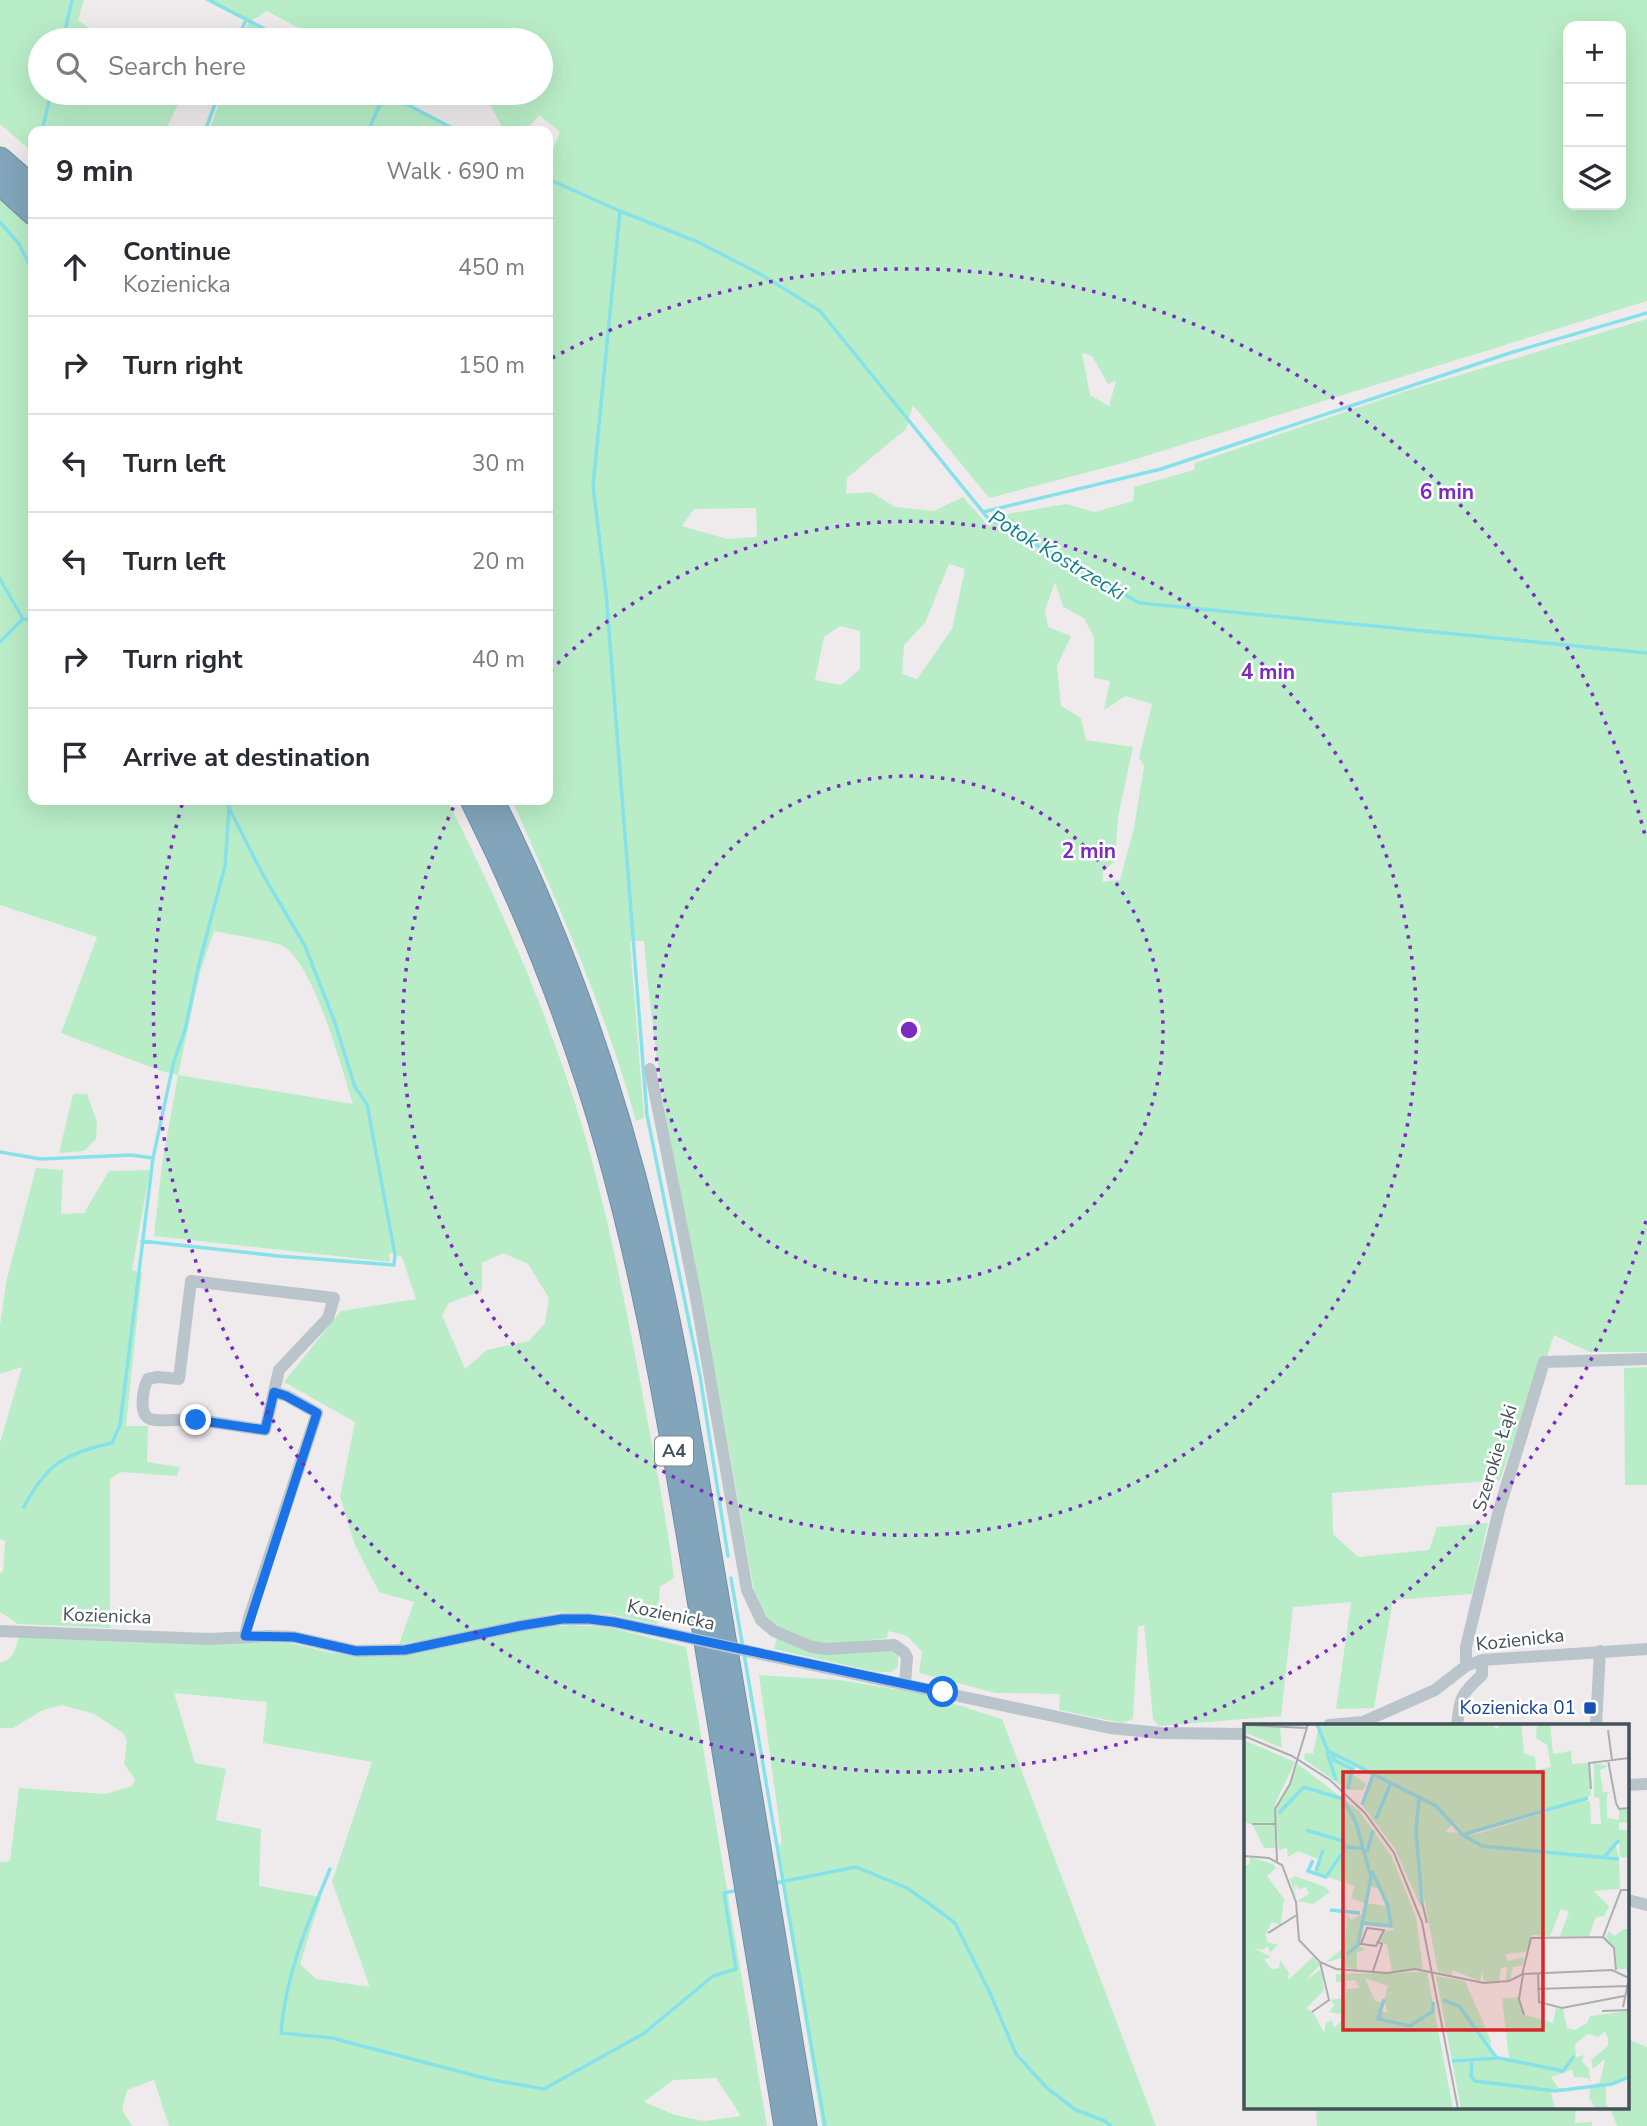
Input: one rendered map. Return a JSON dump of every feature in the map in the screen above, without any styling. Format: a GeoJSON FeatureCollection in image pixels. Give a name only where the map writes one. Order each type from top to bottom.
{"type":"FeatureCollection","features":[{"type":"Feature","properties":{"kind":"highway"},"geometry":{"type":"LineString","coordinates":[[0,159],[28,184]]}},
{"type":"Feature","properties":{"kind":"highway"},"geometry":{"type":"LineString","coordinates":[[0,183],[28,208]]}},
{"type":"Feature","properties":{"kind":"highway","name":"A4"},"geometry":{"type":"LineString","coordinates":[[474,805],[524,912],[570,1029],[609,1151],[632,1244],[658,1363],[685,1517],[786,2126]]}},
{"type":"Feature","properties":{"kind":"highway","name":"A4"},"geometry":{"type":"LineString","coordinates":[[494,805],[527,873],[587,1024],[624,1140],[651,1242],[700,1496],[805,2126]]}},
{"type":"Feature","properties":{"kind":"street"},"geometry":{"type":"LineString","coordinates":[[650,1069],[698,1311],[747,1590],[766,1626],[812,1647],[838,1649],[887,1644],[899,1648],[904,1652],[908,1663],[905,1684]]}},
{"type":"Feature","properties":{"kind":"street"},"geometry":{"type":"LineString","coordinates":[[191,1281],[334,1298],[328,1318],[279,1370],[274,1392],[265,1430],[196,1420],[152,1419],[145,1414],[143,1407],[148,1379],[179,1379],[191,1281]]}},
{"type":"Feature","properties":{"kind":"street","name":"Szerokie Łąki"},"geometry":{"type":"LineString","coordinates":[[1466,1666],[1466,1647],[1499,1510],[1544,1362],[1647,1359]]}},
{"type":"Feature","properties":{"kind":"street"},"geometry":{"type":"LineString","coordinates":[[245,1636],[317,1413],[274,1392]]}},
{"type":"Feature","properties":{"kind":"street","name":"Kozienicka"},"geometry":{"type":"LineString","coordinates":[[0,1631],[209,1639],[245,1636],[294,1637],[356,1651],[405,1650],[519,1626],[562,1619],[589,1619],[662,1632],[1110,1728],[1160,1733],[1244,1734]]}},
{"type":"Feature","properties":{"kind":"street","name":"Kozienicka"},"geometry":{"type":"LineString","coordinates":[[1340,1724],[1363,1722],[1435,1690],[1466,1666],[1482,1660],[1647,1649]]}},
{"type":"Feature","properties":{"kind":"street"},"geometry":{"type":"LineString","coordinates":[[1596,1724],[1600,1651]]}},
{"type":"Feature","properties":{"kind":"street"},"geometry":{"type":"LineString","coordinates":[[1457,1724],[1459,1702],[1467,1689],[1482,1675],[1482,1660]]}},
{"type":"Feature","properties":{"kind":"street"},"geometry":{"type":"LineString","coordinates":[[1630,1901],[1647,1905]]}},
{"type":"Feature","properties":{"kind":"green space"},"geometry":{"type":"Polygon","coordinates":[[[0,0],[84,0],[78,20],[89,28],[28,28],[28,105],[178,105],[167,126],[28,126],[28,148],[0,124],[0,0]]]}},
{"type":"Feature","properties":{"kind":"green space"},"geometry":{"type":"Polygon","coordinates":[[[204,0],[1647,0],[1647,301],[1123,463],[989,498],[913,405],[906,429],[847,478],[846,494],[871,492],[895,507],[934,511],[963,497],[986,523],[1001,515],[1066,504],[1095,512],[1133,501],[1134,487],[1194,470],[1195,463],[1406,391],[1647,319],[1647,1352],[1589,1352],[1554,1335],[1547,1356],[1540,1362],[1500,1480],[1332,1493],[1333,1534],[1358,1557],[1429,1550],[1437,1527],[1488,1523],[1472,1594],[1393,1600],[1374,1708],[1336,1709],[1351,1602],[1293,1607],[1281,1716],[1159,1726],[1153,1719],[1144,1625],[1138,1627],[1133,1719],[1122,1723],[1059,1710],[1060,1694],[996,1693],[919,1673],[922,1652],[907,1636],[888,1631],[887,1638],[821,1643],[790,1635],[776,1627],[764,1615],[755,1595],[676,1178],[657,1060],[644,941],[630,941],[644,1118],[636,1121],[596,999],[514,805],[553,805],[553,149],[560,132],[539,115],[530,126],[501,126],[490,105],[553,105],[553,28],[299,28],[267,11],[249,22],[260,28],[246,28],[248,22],[204,0]],[[1082,353],[1090,395],[1109,406],[1116,381],[1108,384],[1092,356],[1082,353]],[[756,508],[694,509],[682,526],[727,539],[757,537],[756,508]],[[949,564],[925,623],[904,645],[902,674],[917,679],[952,629],[965,569],[949,564]],[[1055,582],[1045,610],[1048,627],[1071,636],[1057,666],[1061,706],[1081,718],[1086,740],[1133,747],[1118,817],[1115,861],[1103,871],[1103,882],[1120,880],[1134,828],[1144,766],[1139,758],[1152,704],[1126,696],[1104,710],[1110,681],[1094,678],[1094,637],[1084,618],[1063,607],[1055,582]],[[840,626],[824,637],[815,680],[841,685],[860,669],[860,631],[840,626]]]}},
{"type":"Feature","properties":{"kind":"green space"},"geometry":{"type":"Polygon","coordinates":[[[219,105],[405,105],[445,126],[211,126],[219,105]]]}},
{"type":"Feature","properties":{"kind":"green space"},"geometry":{"type":"Polygon","coordinates":[[[0,198],[28,223],[28,805],[450,805],[486,878],[538,999],[568,1081],[598,1186],[634,1347],[671,1553],[674,1578],[660,1587],[657,1624],[610,1614],[559,1612],[430,1640],[399,1644],[414,1602],[379,1592],[355,1545],[340,1497],[355,1422],[284,1382],[341,1311],[416,1299],[402,1257],[389,1253],[390,1262],[154,1236],[162,1164],[178,1075],[61,1033],[97,937],[0,905],[0,198]],[[214,931],[200,972],[178,1075],[353,1104],[316,995],[295,957],[283,946],[214,931]],[[503,1253],[482,1263],[482,1291],[449,1303],[442,1315],[465,1369],[487,1350],[529,1341],[545,1323],[549,1298],[528,1264],[503,1253]]]}},
{"type":"Feature","properties":{"kind":"green space"},"geometry":{"type":"Polygon","coordinates":[[[73,1094],[87,1094],[97,1122],[96,1139],[84,1151],[59,1153],[73,1094]]]}},
{"type":"Feature","properties":{"kind":"green space"},"geometry":{"type":"Polygon","coordinates":[[[36,1168],[63,1170],[61,1214],[84,1213],[109,1171],[150,1170],[132,1270],[142,1272],[126,1426],[148,1426],[147,1462],[180,1467],[177,1476],[121,1472],[110,1479],[110,1628],[18,1624],[0,1612],[0,1573],[3,1572],[5,1541],[0,1539],[0,1443],[22,1367],[0,1374],[0,1325],[7,1278],[36,1168]]]}},
{"type":"Feature","properties":{"kind":"green space"},"geometry":{"type":"Polygon","coordinates":[[[1647,1367],[1647,1485],[1625,1485],[1624,1368],[1647,1367]]]}},
{"type":"Feature","properties":{"kind":"green space"},"geometry":{"type":"Polygon","coordinates":[[[572,1625],[612,1628],[686,1647],[767,2126],[169,2126],[154,2080],[127,2090],[122,2110],[132,2126],[0,2126],[0,1862],[10,1861],[19,1788],[105,1794],[132,1786],[135,1779],[124,1764],[127,1741],[123,1733],[94,1714],[62,1705],[43,1710],[13,1728],[0,1728],[0,1662],[11,1656],[19,1636],[263,1641],[294,1644],[332,1653],[380,1657],[529,1629],[572,1625]],[[174,1693],[195,1763],[226,1769],[216,1820],[261,1829],[259,1886],[321,1897],[300,1964],[316,1979],[370,1987],[332,1882],[372,1762],[263,1743],[267,1702],[174,1693]],[[716,2078],[673,2080],[644,2102],[675,2115],[704,2121],[741,2116],[716,2078]]]}},
{"type":"Feature","properties":{"kind":"green space"},"geometry":{"type":"Polygon","coordinates":[[[777,1638],[801,1647],[886,1647],[898,1653],[898,1667],[891,1672],[877,1672],[774,1649],[777,1638]]]}},
{"type":"Feature","properties":{"kind":"green space"},"geometry":{"type":"Polygon","coordinates":[[[759,1675],[840,1680],[923,1694],[1002,1719],[1156,2126],[822,2126],[776,1848],[782,1843],[759,1675]]]}},
{"type":"Feature","properties":{"kind":"green space"},"geometry":{"type":"Polygon","coordinates":[[[1630,2040],[1647,2047],[1647,2126],[1617,2126],[1609,2108],[1630,2108],[1630,2040]]]}},
{"type":"Feature","properties":{"kind":"green space"},"geometry":{"type":"Polygon","coordinates":[[[1316,2108],[1576,2108],[1575,2123],[1592,2122],[1592,2126],[1317,2126],[1316,2108]]]}},
{"type":"Feature","properties":{"kind":"waterway"},"geometry":{"type":"LineString","coordinates":[[66,28],[72,0]]}},
{"type":"Feature","properties":{"kind":"waterway","name":"Potok Kostrzecki"},"geometry":{"type":"LineString","coordinates":[[209,0],[263,28]]}},
{"type":"Feature","properties":{"kind":"waterway"},"geometry":{"type":"LineString","coordinates":[[243,28],[246,19]]}},
{"type":"Feature","properties":{"kind":"waterway"},"geometry":{"type":"LineString","coordinates":[[43,126],[48,105]]}},
{"type":"Feature","properties":{"kind":"waterway"},"geometry":{"type":"LineString","coordinates":[[207,126],[215,105]]}},
{"type":"Feature","properties":{"kind":"waterway","name":"Potok Kostrzecki"},"geometry":{"type":"LineString","coordinates":[[370,126],[380,105]]}},
{"type":"Feature","properties":{"kind":"waterway","name":"Potok Kostrzecki"},"geometry":{"type":"LineString","coordinates":[[408,105],[448,126]]}},
{"type":"Feature","properties":{"kind":"waterway","name":"Potok Kostrzecki"},"geometry":{"type":"LineString","coordinates":[[553,181],[698,242],[762,275],[820,311],[987,517],[1140,603],[1647,653]]}},
{"type":"Feature","properties":{"kind":"waterway"},"geometry":{"type":"LineString","coordinates":[[620,211],[593,486],[606,593],[647,1115],[700,1376],[728,1556]]}},
{"type":"Feature","properties":{"kind":"waterway"},"geometry":{"type":"LineString","coordinates":[[0,222],[19,244],[28,262]]}},
{"type":"Feature","properties":{"kind":"waterway"},"geometry":{"type":"LineString","coordinates":[[983,512],[1161,469],[1513,352],[1647,313]]}},
{"type":"Feature","properties":{"kind":"waterway"},"geometry":{"type":"LineString","coordinates":[[0,579],[23,619]]}},
{"type":"Feature","properties":{"kind":"waterway"},"geometry":{"type":"LineString","coordinates":[[23,619],[28,620]]}},
{"type":"Feature","properties":{"kind":"waterway"},"geometry":{"type":"LineString","coordinates":[[0,642],[23,619]]}},
{"type":"Feature","properties":{"kind":"waterway"},"geometry":{"type":"LineString","coordinates":[[24,1507],[49,1470],[70,1456],[112,1443],[120,1425],[153,1158],[174,1061],[185,1030],[225,866],[228,805]]}},
{"type":"Feature","properties":{"kind":"waterway"},"geometry":{"type":"LineString","coordinates":[[142,1241],[394,1265],[395,1255],[367,1104],[355,1087],[334,1020],[305,946],[262,873],[230,810]]}},
{"type":"Feature","properties":{"kind":"waterway"},"geometry":{"type":"LineString","coordinates":[[0,1152],[41,1159],[131,1155],[153,1158]]}},
{"type":"Feature","properties":{"kind":"waterway"},"geometry":{"type":"LineString","coordinates":[[731,1578],[825,2126]]}},
{"type":"Feature","properties":{"kind":"waterway"},"geometry":{"type":"LineString","coordinates":[[775,1883],[856,1867],[907,1888],[931,1905],[955,1923],[990,1993],[1016,2054],[1047,2088],[1076,2110],[1111,2126]]}},
{"type":"Feature","properties":{"kind":"waterway"},"geometry":{"type":"LineString","coordinates":[[330,1869],[292,1970],[281,2033],[332,2038],[488,2079],[544,2089],[643,2034],[713,1976],[736,1969],[724,1893],[739,1890]]}},
{"type":"Feature","properties":{"kind":"place","name":"Kozienicka 01"},"geometry":{"type":"Point","coordinates":[1590,1708]}},
{"type":"Feature","properties":{"kind":"route"},"geometry":{"type":"LineString","coordinates":[[196,1420],[265,1430],[274,1392],[317,1413],[245,1636],[294,1637],[356,1651],[405,1650],[519,1626],[562,1619],[589,1619],[614,1622],[943,1692]]}}]}
